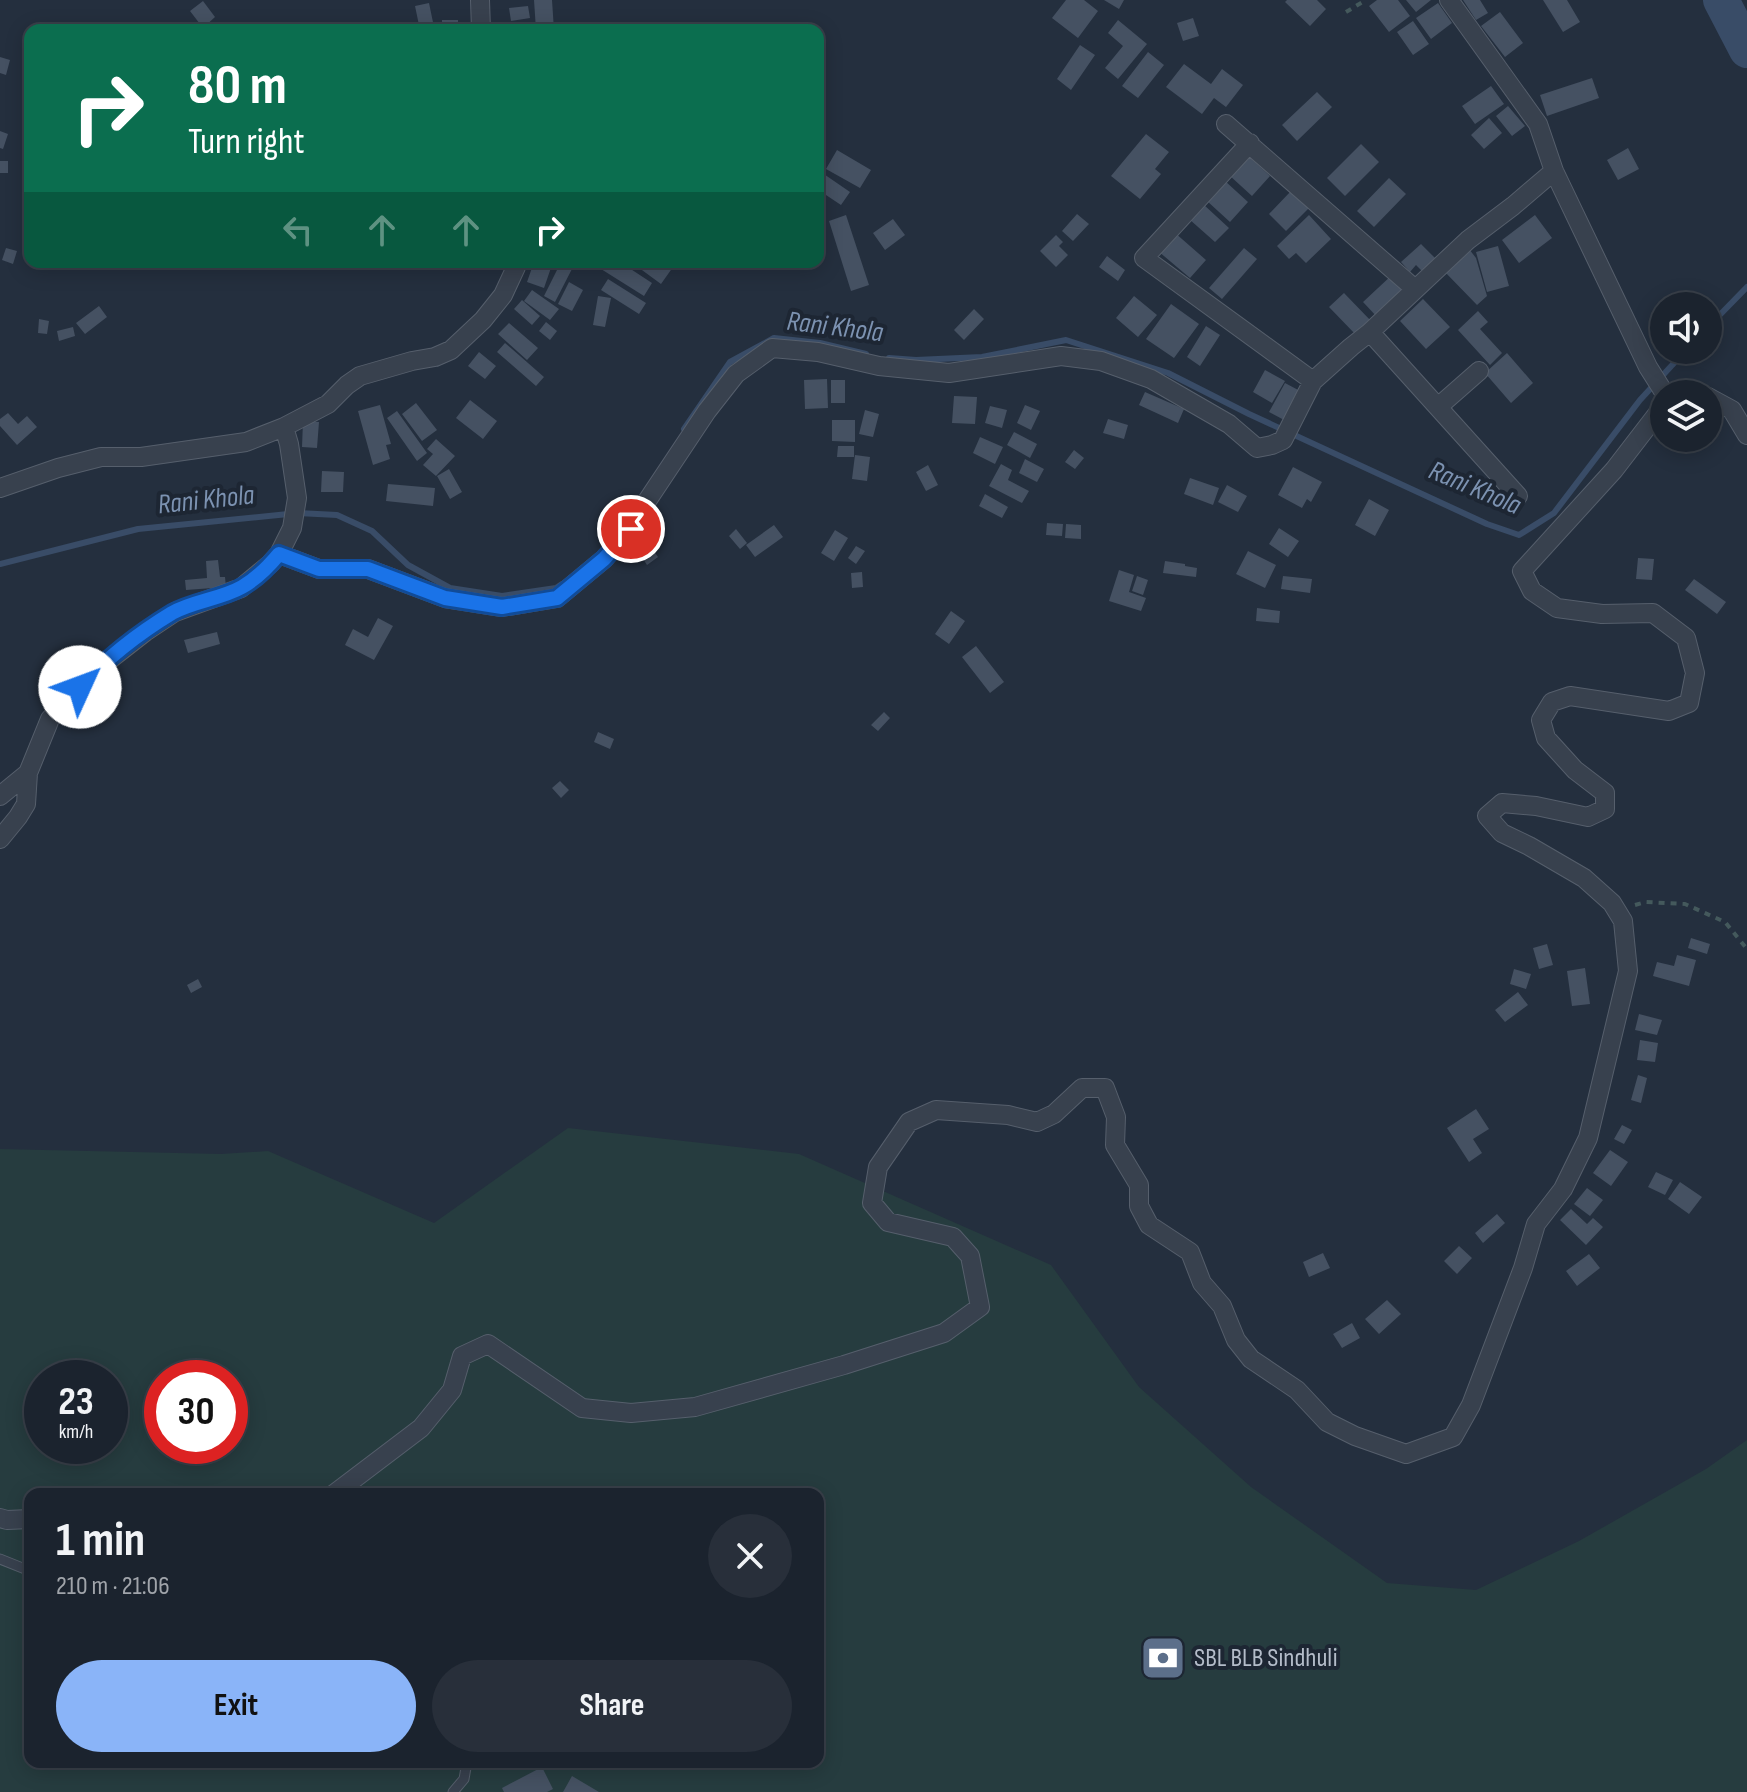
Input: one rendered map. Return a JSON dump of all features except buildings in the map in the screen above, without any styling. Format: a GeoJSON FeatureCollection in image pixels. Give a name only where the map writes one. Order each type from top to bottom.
{"type":"FeatureCollection","features":[{"type":"Feature","properties":{"kind":"street"},"geometry":{"type":"LineString","coordinates":[[480,0],[481,24]]}},
{"type":"Feature","properties":{"kind":"street"},"geometry":{"type":"LineString","coordinates":[[1449,0],[1538,124],[1554,171],[1655,380]]}},
{"type":"Feature","properties":{"kind":"street"},"geometry":{"type":"LineString","coordinates":[[1226,124],[1415,289]]}},
{"type":"Feature","properties":{"kind":"street"},"geometry":{"type":"LineString","coordinates":[[1250,143],[1144,258],[1313,381]]}},
{"type":"Feature","properties":{"kind":"street"},"geometry":{"type":"LineString","coordinates":[[279,554],[319,569],[368,569],[445,598],[502,607],[557,598],[604,559],[631,529],[707,411],[736,374],[772,348],[818,352],[879,366],[949,373],[1061,356],[1101,361],[1151,379],[1229,424],[1257,448],[1272,445],[1283,440],[1313,381],[1468,240],[1554,171]]}},
{"type":"Feature","properties":{"kind":"street"},"geometry":{"type":"LineString","coordinates":[[0,488],[101,457],[141,457],[246,442],[284,427],[328,404],[360,376],[451,350],[483,320],[503,295],[516,268]]}},
{"type":"Feature","properties":{"kind":"street"},"geometry":{"type":"LineString","coordinates":[[1370,332],[1518,496]]}},
{"type":"Feature","properties":{"kind":"street"},"geometry":{"type":"LineString","coordinates":[[1438,407],[1479,371]]}},
{"type":"Feature","properties":{"kind":"street"},"geometry":{"type":"LineString","coordinates":[[1722,405],[1732,410],[1747,435]]}},
{"type":"Feature","properties":{"kind":"street"},"geometry":{"type":"LineString","coordinates":[[342,1488],[421,1428],[452,1390],[462,1356],[488,1344],[582,1408],[631,1413],[695,1407],[944,1333],[980,1307],[970,1256],[953,1237],[888,1222],[872,1203],[878,1167],[909,1122],[936,1110],[1008,1115],[1037,1122],[1054,1114],[1082,1088],[1105,1088],[1116,1117],[1115,1145],[1139,1185],[1139,1206],[1149,1225],[1190,1252],[1202,1283],[1222,1306],[1236,1340],[1251,1359],[1297,1390],[1327,1422],[1355,1436],[1406,1454],[1453,1437],[1471,1405],[1523,1268],[1536,1224],[1563,1189],[1588,1138],[1628,971],[1623,921],[1612,903],[1584,878],[1502,833],[1487,816],[1502,803],[1536,806],[1588,817],[1605,809],[1605,793],[1575,770],[1546,738],[1541,720],[1552,702],[1570,696],[1669,711],[1689,703],[1695,673],[1686,638],[1653,613],[1602,614],[1557,608],[1532,591],[1522,571],[1614,470],[1650,416]]}},
{"type":"Feature","properties":{"kind":"street"},"geometry":{"type":"LineString","coordinates":[[0,839],[26,804],[28,773],[50,719],[95,671],[175,612],[241,588],[279,554],[292,528],[297,498],[284,427]]}},
{"type":"Feature","properties":{"kind":"street"},"geometry":{"type":"LineString","coordinates":[[0,796],[28,773]]}},
{"type":"Feature","properties":{"kind":"street"},"geometry":{"type":"LineString","coordinates":[[0,1518],[24,1519]]}},
{"type":"Feature","properties":{"kind":"lane"},"geometry":{"type":"LineString","coordinates":[[0,1559],[24,1569]]}},
{"type":"Feature","properties":{"kind":"lane"},"geometry":{"type":"LineString","coordinates":[[453,1792],[464,1779],[466,1768]]}},
{"type":"Feature","properties":{"kind":"path"},"geometry":{"type":"LineString","coordinates":[[1346,12],[1366,0]]}},
{"type":"Feature","properties":{"kind":"path"},"geometry":{"type":"LineString","coordinates":[[1617,911],[1646,902],[1685,904],[1725,922],[1747,949]]}},
{"type":"Feature","properties":{"kind":"green space"},"geometry":{"type":"Polygon","coordinates":[[[568,1128],[799,1154],[1051,1265],[1139,1387],[1251,1487],[1387,1583],[1476,1590],[1579,1541],[1706,1469],[1747,1440],[1747,1792],[0,1792],[0,1149],[221,1154],[268,1151],[434,1223],[568,1128]]]}},
{"type":"Feature","properties":{"kind":"waterway"},"geometry":{"type":"LineString","coordinates":[[1721,0],[1747,50]]}},
{"type":"Feature","properties":{"kind":"waterway","name":"Rani Khola"},"geometry":{"type":"LineString","coordinates":[[1722,313],[1747,287]]}},
{"type":"Feature","properties":{"kind":"waterway","name":"Rani Khola"},"geometry":{"type":"LineString","coordinates":[[684,429],[730,362],[774,338],[820,343],[866,354]]}},
{"type":"Feature","properties":{"kind":"waterway","name":"Rani Khola"},"geometry":{"type":"LineString","coordinates":[[889,358],[982,357],[1066,340],[1168,373],[1249,414],[1487,524],[1519,535],[1554,513],[1640,400],[1673,364]]}},
{"type":"Feature","properties":{"kind":"waterway","name":"Rani Khola"},"geometry":{"type":"LineString","coordinates":[[0,564],[138,529],[298,513],[337,515],[372,531],[408,565],[450,588],[502,596],[556,588],[562,584]]}},
{"type":"Feature","properties":{"kind":"place","name":"SBL BLB Sindhuli"},"geometry":{"type":"Point","coordinates":[1163,1658]}},
{"type":"Feature","properties":{"kind":"route"},"geometry":{"type":"LineString","coordinates":[[80,687],[95,671],[145,632],[175,612],[241,588],[279,554],[319,569],[368,569],[445,598],[502,607],[557,598],[604,559],[631,529]]}}]}
